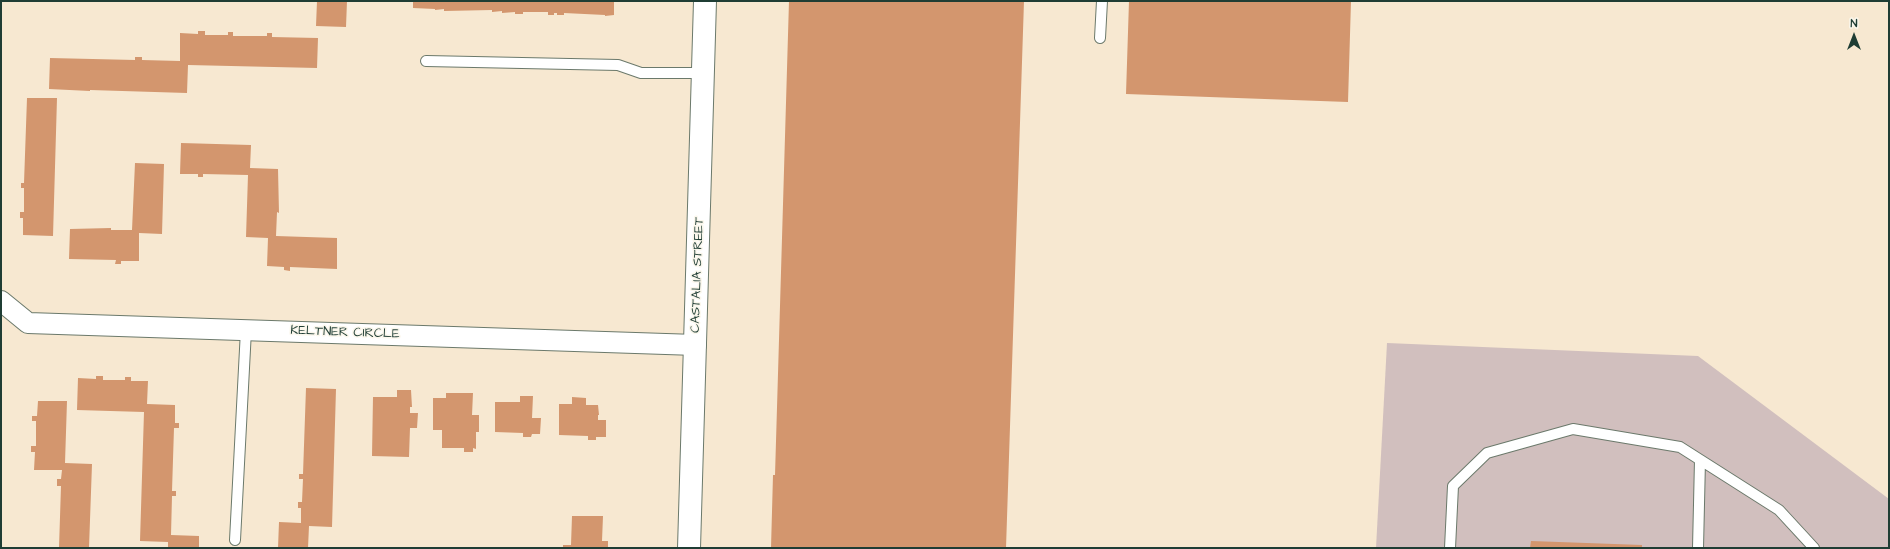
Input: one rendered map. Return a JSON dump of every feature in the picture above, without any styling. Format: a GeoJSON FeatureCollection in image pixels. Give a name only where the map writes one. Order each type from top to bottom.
{"type":"FeatureCollection","features":[{"type":"Feature","properties":{"kind":"street","name":"CASTALIA STREET"},"geometry":{"type":"LineString","coordinates":[[689,548],[705,1]]}},
{"type":"Feature","properties":{"kind":"street","name":"KELTNER CIRCLE"},"geometry":{"type":"LineString","coordinates":[[3,308],[28,322],[696,345]]}},
{"type":"Feature","properties":{"kind":"lane"},"geometry":{"type":"LineString","coordinates":[[1100,38],[1102,1]]}},
{"type":"Feature","properties":{"kind":"lane"},"geometry":{"type":"LineString","coordinates":[[426,61],[618,65],[641,73],[703,74]]}},
{"type":"Feature","properties":{"kind":"lane"},"geometry":{"type":"LineString","coordinates":[[235,540],[246,330]]}},
{"type":"Feature","properties":{"kind":"lane"},"geometry":{"type":"LineString","coordinates":[[1450,548],[1453,486],[1487,453],[1573,429],[1680,447],[1779,510],[1814,548]]}},
{"type":"Feature","properties":{"kind":"lane"},"geometry":{"type":"LineString","coordinates":[[1698,548],[1700,460]]}},
{"type":"Feature","properties":{"kind":"shaded area"},"geometry":{"type":"Polygon","coordinates":[[[1387,343],[1698,356],[1889,499],[1889,548],[1376,548],[1387,343]]]}},
{"type":"Feature","properties":{"kind":"building"},"geometry":{"type":"Polygon","coordinates":[[[317,1],[347,1],[346,27],[316,26],[317,1]]]}},
{"type":"Feature","properties":{"kind":"building"},"geometry":{"type":"Polygon","coordinates":[[[413,1],[614,1],[614,15],[605,16],[564,13],[564,15],[557,15],[557,13],[554,13],[554,15],[548,15],[548,12],[523,12],[523,14],[515,14],[515,12],[492,12],[492,10],[444,11],[444,9],[435,10],[413,8],[413,1]]]}},
{"type":"Feature","properties":{"kind":"building"},"geometry":{"type":"Polygon","coordinates":[[[789,1],[1024,1],[1006,548],[771,548],[773,475],[775,475],[789,1]]]}},
{"type":"Feature","properties":{"kind":"building"},"geometry":{"type":"Polygon","coordinates":[[[1129,1],[1351,1],[1348,102],[1126,94],[1129,1]]]}},
{"type":"Feature","properties":{"kind":"building"},"geometry":{"type":"Polygon","coordinates":[[[198,31],[205,31],[205,35],[228,35],[228,32],[233,32],[233,36],[267,36],[267,33],[272,33],[272,37],[318,38],[317,68],[188,65],[187,93],[49,89],[50,58],[135,60],[135,57],[142,57],[142,60],[180,61],[180,33],[198,34],[198,31]]]}},
{"type":"Feature","properties":{"kind":"building"},"geometry":{"type":"Polygon","coordinates":[[[27,98],[57,98],[53,236],[23,235],[23,218],[20,218],[20,212],[24,212],[24,188],[21,188],[21,183],[24,183],[27,98]]]}},
{"type":"Feature","properties":{"kind":"building"},"geometry":{"type":"Polygon","coordinates":[[[181,143],[251,145],[250,168],[278,169],[279,213],[277,212],[276,236],[337,238],[337,269],[290,267],[290,271],[284,270],[284,267],[267,266],[268,238],[246,237],[248,175],[203,174],[203,177],[198,177],[198,174],[180,174],[181,143]]]}},
{"type":"Feature","properties":{"kind":"building"},"geometry":{"type":"Polygon","coordinates":[[[135,163],[164,164],[162,234],[139,233],[139,261],[121,261],[121,264],[115,264],[116,260],[69,259],[70,229],[111,228],[111,230],[132,230],[135,163]]]}},
{"type":"Feature","properties":{"kind":"building"},"geometry":{"type":"Polygon","coordinates":[[[96,376],[103,376],[103,380],[125,380],[125,377],[131,377],[131,381],[148,381],[147,404],[175,405],[175,423],[179,423],[179,428],[174,428],[172,491],[176,491],[176,496],[172,496],[171,535],[199,536],[199,548],[168,548],[168,542],[140,541],[144,412],[77,410],[78,378],[96,379],[96,376]]]}},
{"type":"Feature","properties":{"kind":"building"},"geometry":{"type":"Polygon","coordinates":[[[306,388],[336,389],[332,527],[309,526],[308,548],[278,548],[279,522],[301,523],[301,508],[298,508],[298,502],[302,502],[303,479],[299,479],[299,474],[303,474],[306,388]]]}},
{"type":"Feature","properties":{"kind":"building"},"geometry":{"type":"Polygon","coordinates":[[[397,390],[411,390],[412,407],[410,407],[410,413],[418,413],[417,428],[410,428],[409,457],[372,456],[373,397],[397,397],[397,390]]]}},
{"type":"Feature","properties":{"kind":"building"},"geometry":{"type":"Polygon","coordinates":[[[446,393],[473,393],[472,415],[479,415],[479,432],[476,432],[476,449],[473,448],[473,452],[464,452],[464,448],[442,448],[442,430],[433,430],[433,398],[446,398],[446,393]]]}},
{"type":"Feature","properties":{"kind":"building"},"geometry":{"type":"Polygon","coordinates":[[[520,396],[533,396],[532,418],[541,418],[540,434],[532,434],[531,437],[523,437],[523,433],[495,432],[495,402],[520,402],[520,396]]]}},
{"type":"Feature","properties":{"kind":"building"},"geometry":{"type":"Polygon","coordinates":[[[572,397],[586,398],[586,405],[598,405],[598,420],[606,420],[606,437],[596,437],[596,440],[588,440],[588,436],[559,435],[559,404],[572,404],[572,397]]]}},
{"type":"Feature","properties":{"kind":"building"},"geometry":{"type":"Polygon","coordinates":[[[38,401],[67,401],[65,463],[92,464],[89,548],[59,548],[61,486],[57,486],[57,479],[61,479],[62,470],[34,470],[35,452],[31,452],[31,446],[36,446],[36,421],[32,421],[32,416],[37,416],[38,401]]]}},
{"type":"Feature","properties":{"kind":"building"},"geometry":{"type":"Polygon","coordinates":[[[572,516],[603,516],[602,541],[608,541],[608,548],[563,548],[563,545],[571,545],[572,516]]]}},
{"type":"Feature","properties":{"kind":"building"},"geometry":{"type":"Polygon","coordinates":[[[1531,541],[1642,545],[1642,548],[1530,548],[1531,541]]]}}]}
